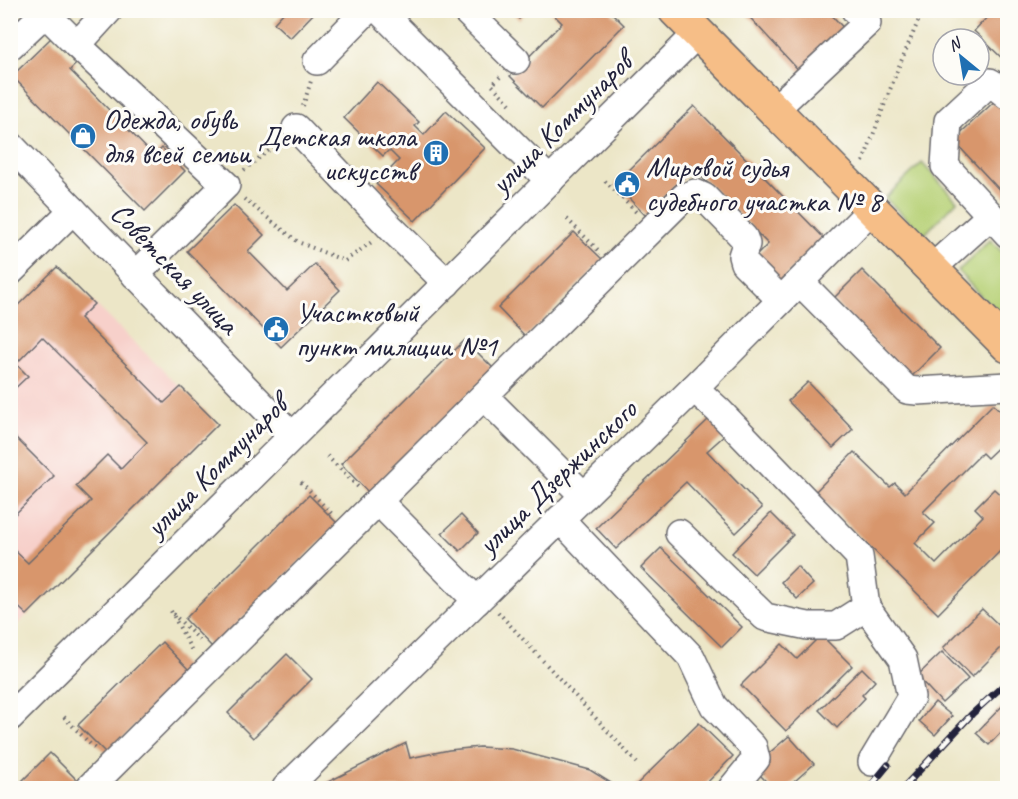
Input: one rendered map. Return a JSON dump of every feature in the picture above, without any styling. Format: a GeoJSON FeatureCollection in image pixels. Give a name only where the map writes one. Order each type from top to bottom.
{"type":"FeatureCollection","features":[{"type":"Feature","properties":{"kind":"main road"},"geometry":{"type":"LineString","coordinates":[[675,10],[930,270],[1008,346]]}},
{"type":"Feature","properties":{"kind":"street"},"geometry":{"type":"LineString","coordinates":[[77,45],[109,10]]}},
{"type":"Feature","properties":{"kind":"street"},"geometry":{"type":"LineString","coordinates":[[317,61],[367,10]]}},
{"type":"Feature","properties":{"kind":"street"},"geometry":{"type":"LineString","coordinates":[[379,10],[550,181]]}},
{"type":"Feature","properties":{"kind":"street"},"geometry":{"type":"LineString","coordinates":[[465,10],[516,60]]}},
{"type":"Feature","properties":{"kind":"street"},"geometry":{"type":"LineString","coordinates":[[774,111],[867,23],[855,10]]}},
{"type":"Feature","properties":{"kind":"street"},"geometry":{"type":"LineString","coordinates":[[10,46],[44,12],[226,185],[135,275]]}},
{"type":"Feature","properties":{"kind":"street","name":"улица Коммунаров"},"geometry":{"type":"LineString","coordinates":[[10,717],[698,33]]}},
{"type":"Feature","properties":{"kind":"street"},"geometry":{"type":"LineString","coordinates":[[930,270],[999,225],[945,166],[948,121],[990,82],[1008,96]]}},
{"type":"Feature","properties":{"kind":"street"},"geometry":{"type":"LineString","coordinates":[[296,128],[447,283]]}},
{"type":"Feature","properties":{"kind":"street","name":"Советская улица"},"geometry":{"type":"LineString","coordinates":[[10,145],[292,436]]}},
{"type":"Feature","properties":{"kind":"street"},"geometry":{"type":"LineString","coordinates":[[89,789],[684,197],[695,193],[704,197],[744,238],[747,244],[742,256],[744,262],[791,291],[907,390],[917,392],[1008,386]]}},
{"type":"Feature","properties":{"kind":"street","name":"улица Дзержинского"},"geometry":{"type":"LineString","coordinates":[[286,789],[484,603],[560,519],[791,291],[862,201]]}},
{"type":"Feature","properties":{"kind":"street"},"geometry":{"type":"LineString","coordinates":[[10,272],[73,210]]}},
{"type":"Feature","properties":{"kind":"street"},"geometry":{"type":"LineString","coordinates":[[694,388],[859,556],[866,607],[903,659],[911,697],[872,762]]}},
{"type":"Feature","properties":{"kind":"street"},"geometry":{"type":"LineString","coordinates":[[484,396],[584,496]]}},
{"type":"Feature","properties":{"kind":"street"},"geometry":{"type":"LineString","coordinates":[[377,503],[484,603]]}},
{"type":"Feature","properties":{"kind":"street"},"geometry":{"type":"LineString","coordinates":[[560,519],[691,657],[714,706],[753,747],[756,759],[732,789]]}},
{"type":"Feature","properties":{"kind":"street"},"geometry":{"type":"LineString","coordinates":[[679,533],[765,617],[808,626],[836,626],[866,607]]}},
{"type":"Feature","properties":{"kind":"path"},"geometry":{"type":"LineString","coordinates":[[862,201],[897,71],[924,10]]}},
{"type":"Feature","properties":{"kind":"path"},"geometry":{"type":"LineString","coordinates":[[516,60],[492,85],[518,112]]}},
{"type":"Feature","properties":{"kind":"path"},"geometry":{"type":"LineString","coordinates":[[317,61],[296,128],[226,185],[298,242],[345,261],[391,228]]}},
{"type":"Feature","properties":{"kind":"path"},"geometry":{"type":"LineString","coordinates":[[605,181],[652,229]]}},
{"type":"Feature","properties":{"kind":"path"},"geometry":{"type":"LineString","coordinates":[[567,219],[614,266]]}},
{"type":"Feature","properties":{"kind":"path"},"geometry":{"type":"LineString","coordinates":[[327,456],[377,503]]}},
{"type":"Feature","properties":{"kind":"path"},"geometry":{"type":"LineString","coordinates":[[301,482],[349,530]]}},
{"type":"Feature","properties":{"kind":"path"},"geometry":{"type":"LineString","coordinates":[[484,603],[637,763]]}},
{"type":"Feature","properties":{"kind":"path"},"geometry":{"type":"LineString","coordinates":[[212,667],[171,611],[212,667]]}},
{"type":"Feature","properties":{"kind":"path"},"geometry":{"type":"LineString","coordinates":[[64,717],[112,766]]}},
{"type":"Feature","properties":{"kind":"shaded area"},"geometry":{"type":"Polygon","coordinates":[[[57,267],[218,424],[11,631],[11,313],[57,267]]]}},
{"type":"Feature","properties":{"kind":"green space"},"geometry":{"type":"Polygon","coordinates":[[[922,163],[957,201],[924,235],[885,198],[922,163]]]}},
{"type":"Feature","properties":{"kind":"green space"},"geometry":{"type":"Polygon","coordinates":[[[990,240],[1007,257],[1007,325],[958,271],[990,240]]]}},
{"type":"Feature","properties":{"kind":"building"},"geometry":{"type":"Polygon","coordinates":[[[286,10],[317,10],[290,38],[274,23],[286,10]]]}},
{"type":"Feature","properties":{"kind":"building"},"geometry":{"type":"Polygon","coordinates":[[[510,10],[528,10],[519,19],[510,10]]]}},
{"type":"Feature","properties":{"kind":"building"},"geometry":{"type":"Polygon","coordinates":[[[549,10],[609,10],[624,25],[542,108],[510,76],[562,23],[549,10]]]}},
{"type":"Feature","properties":{"kind":"building"},"geometry":{"type":"Polygon","coordinates":[[[743,10],[827,10],[849,34],[804,76],[743,10]]]}},
{"type":"Feature","properties":{"kind":"building"},"geometry":{"type":"Polygon","coordinates":[[[994,10],[1008,10],[1008,64],[991,48],[991,27],[978,27],[994,10]]]}},
{"type":"Feature","properties":{"kind":"building"},"geometry":{"type":"Polygon","coordinates":[[[51,38],[76,64],[70,70],[154,156],[162,148],[185,171],[145,211],[12,76],[51,38]]]}},
{"type":"Feature","properties":{"kind":"building","name":"Детская школа искусств"},"geometry":{"type":"Polygon","coordinates":[[[377,82],[419,122],[415,126],[424,135],[446,111],[485,148],[415,221],[376,184],[399,160],[389,150],[383,156],[344,118],[377,82]]]}},
{"type":"Feature","properties":{"kind":"building"},"geometry":{"type":"Polygon","coordinates":[[[997,99],[1008,110],[1008,199],[953,140],[997,99]]]}},
{"type":"Feature","properties":{"kind":"building"},"geometry":{"type":"Polygon","coordinates":[[[694,106],[824,238],[776,285],[752,260],[768,244],[690,165],[684,171],[687,174],[645,215],[615,184],[694,106]]]}},
{"type":"Feature","properties":{"kind":"building"},"geometry":{"type":"Polygon","coordinates":[[[234,205],[264,235],[248,251],[287,291],[315,264],[340,290],[281,347],[187,251],[234,205]]]}},
{"type":"Feature","properties":{"kind":"building"},"geometry":{"type":"Polygon","coordinates":[[[574,232],[603,260],[526,337],[498,308],[574,232]]]}},
{"type":"Feature","properties":{"kind":"building"},"geometry":{"type":"Polygon","coordinates":[[[57,267],[94,304],[80,318],[164,403],[181,387],[218,424],[27,615],[10,599],[10,552],[13,549],[28,563],[91,501],[76,486],[107,455],[121,469],[147,442],[42,337],[16,364],[28,376],[10,393],[10,313],[57,267]]]}},
{"type":"Feature","properties":{"kind":"building"},"geometry":{"type":"Polygon","coordinates":[[[862,270],[940,348],[910,378],[832,300],[862,270]]]}},
{"type":"Feature","properties":{"kind":"building"},"geometry":{"type":"Polygon","coordinates":[[[465,340],[494,369],[369,493],[341,464],[465,340]]]}},
{"type":"Feature","properties":{"kind":"building"},"geometry":{"type":"Polygon","coordinates":[[[808,382],[853,429],[833,448],[788,401],[808,382]]]}},
{"type":"Feature","properties":{"kind":"building"},"geometry":{"type":"Polygon","coordinates":[[[993,404],[1008,418],[1008,438],[987,458],[982,453],[923,512],[935,523],[915,543],[936,564],[983,516],[975,508],[994,489],[1008,502],[1008,543],[938,614],[815,492],[854,452],[890,487],[895,483],[905,493],[993,404]]]}},
{"type":"Feature","properties":{"kind":"building"},"geometry":{"type":"Polygon","coordinates":[[[709,419],[725,435],[707,451],[762,508],[736,533],[686,482],[616,549],[596,528],[709,419]]]}},
{"type":"Feature","properties":{"kind":"building"},"geometry":{"type":"Polygon","coordinates":[[[14,436],[54,476],[10,519],[10,440],[14,436]]]}},
{"type":"Feature","properties":{"kind":"building"},"geometry":{"type":"Polygon","coordinates":[[[309,495],[338,524],[213,648],[185,619],[309,495]]]}},
{"type":"Feature","properties":{"kind":"building"},"geometry":{"type":"Polygon","coordinates":[[[771,513],[793,535],[754,574],[732,553],[771,513]]]}},
{"type":"Feature","properties":{"kind":"building"},"geometry":{"type":"Polygon","coordinates":[[[461,515],[478,533],[460,551],[442,533],[461,515]]]}},
{"type":"Feature","properties":{"kind":"building"},"geometry":{"type":"Polygon","coordinates":[[[661,548],[742,627],[722,647],[641,568],[661,548]]]}},
{"type":"Feature","properties":{"kind":"building"},"geometry":{"type":"Polygon","coordinates":[[[797,566],[813,584],[797,599],[781,582],[797,566]]]}},
{"type":"Feature","properties":{"kind":"building"},"geometry":{"type":"Polygon","coordinates":[[[982,609],[1008,634],[1008,641],[972,677],[943,648],[982,609]]]}},
{"type":"Feature","properties":{"kind":"building"},"geometry":{"type":"Polygon","coordinates":[[[821,635],[852,666],[786,731],[741,685],[782,644],[797,659],[821,635]]]}},
{"type":"Feature","properties":{"kind":"building"},"geometry":{"type":"Polygon","coordinates":[[[162,642],[190,671],[107,754],[78,725],[162,642]]]}},
{"type":"Feature","properties":{"kind":"building"},"geometry":{"type":"Polygon","coordinates":[[[942,652],[968,679],[942,703],[917,676],[942,652]]]}},
{"type":"Feature","properties":{"kind":"building"},"geometry":{"type":"Polygon","coordinates":[[[287,654],[312,679],[253,738],[228,713],[287,654]]]}},
{"type":"Feature","properties":{"kind":"building"},"geometry":{"type":"Polygon","coordinates":[[[862,668],[875,681],[862,695],[865,698],[837,728],[819,710],[862,668]]]}},
{"type":"Feature","properties":{"kind":"building"},"geometry":{"type":"Polygon","coordinates":[[[1008,700],[1008,725],[989,745],[976,733],[1008,700]]]}},
{"type":"Feature","properties":{"kind":"building"},"geometry":{"type":"Polygon","coordinates":[[[935,702],[952,716],[935,735],[919,721],[935,702]]]}},
{"type":"Feature","properties":{"kind":"building"},"geometry":{"type":"Polygon","coordinates":[[[699,723],[733,756],[702,788],[633,788],[699,723]]]}},
{"type":"Feature","properties":{"kind":"building"},"geometry":{"type":"Polygon","coordinates":[[[789,736],[814,764],[787,788],[769,788],[771,787],[753,767],[789,736]]]}},
{"type":"Feature","properties":{"kind":"building"},"geometry":{"type":"Polygon","coordinates":[[[406,743],[410,758],[449,750],[480,747],[512,749],[590,770],[619,788],[316,788],[406,743]]]}},
{"type":"Feature","properties":{"kind":"building"},"geometry":{"type":"Polygon","coordinates":[[[50,753],[79,782],[72,788],[15,788],[50,753]]]}},
{"type":"Feature","properties":{"kind":"railway"},"geometry":{"type":"LineString","coordinates":[[903,788],[972,714],[1008,681]]}},
{"type":"Feature","properties":{"kind":"railway"},"geometry":{"type":"LineString","coordinates":[[869,788],[888,765]]}},
{"type":"Feature","properties":{"kind":"place","name":"Одежда, обувь для всей семьи"},"geometry":{"type":"Point","coordinates":[83,136]}},
{"type":"Feature","properties":{"kind":"place","name":"Детская школа искусств"},"geometry":{"type":"Point","coordinates":[436,153]}},
{"type":"Feature","properties":{"kind":"place","name":"Мировой судья судебного участка № 8"},"geometry":{"type":"Point","coordinates":[627,184]}},
{"type":"Feature","properties":{"kind":"place","name":"Участковый пункт милиции №1"},"geometry":{"type":"Point","coordinates":[276,329]}}]}
